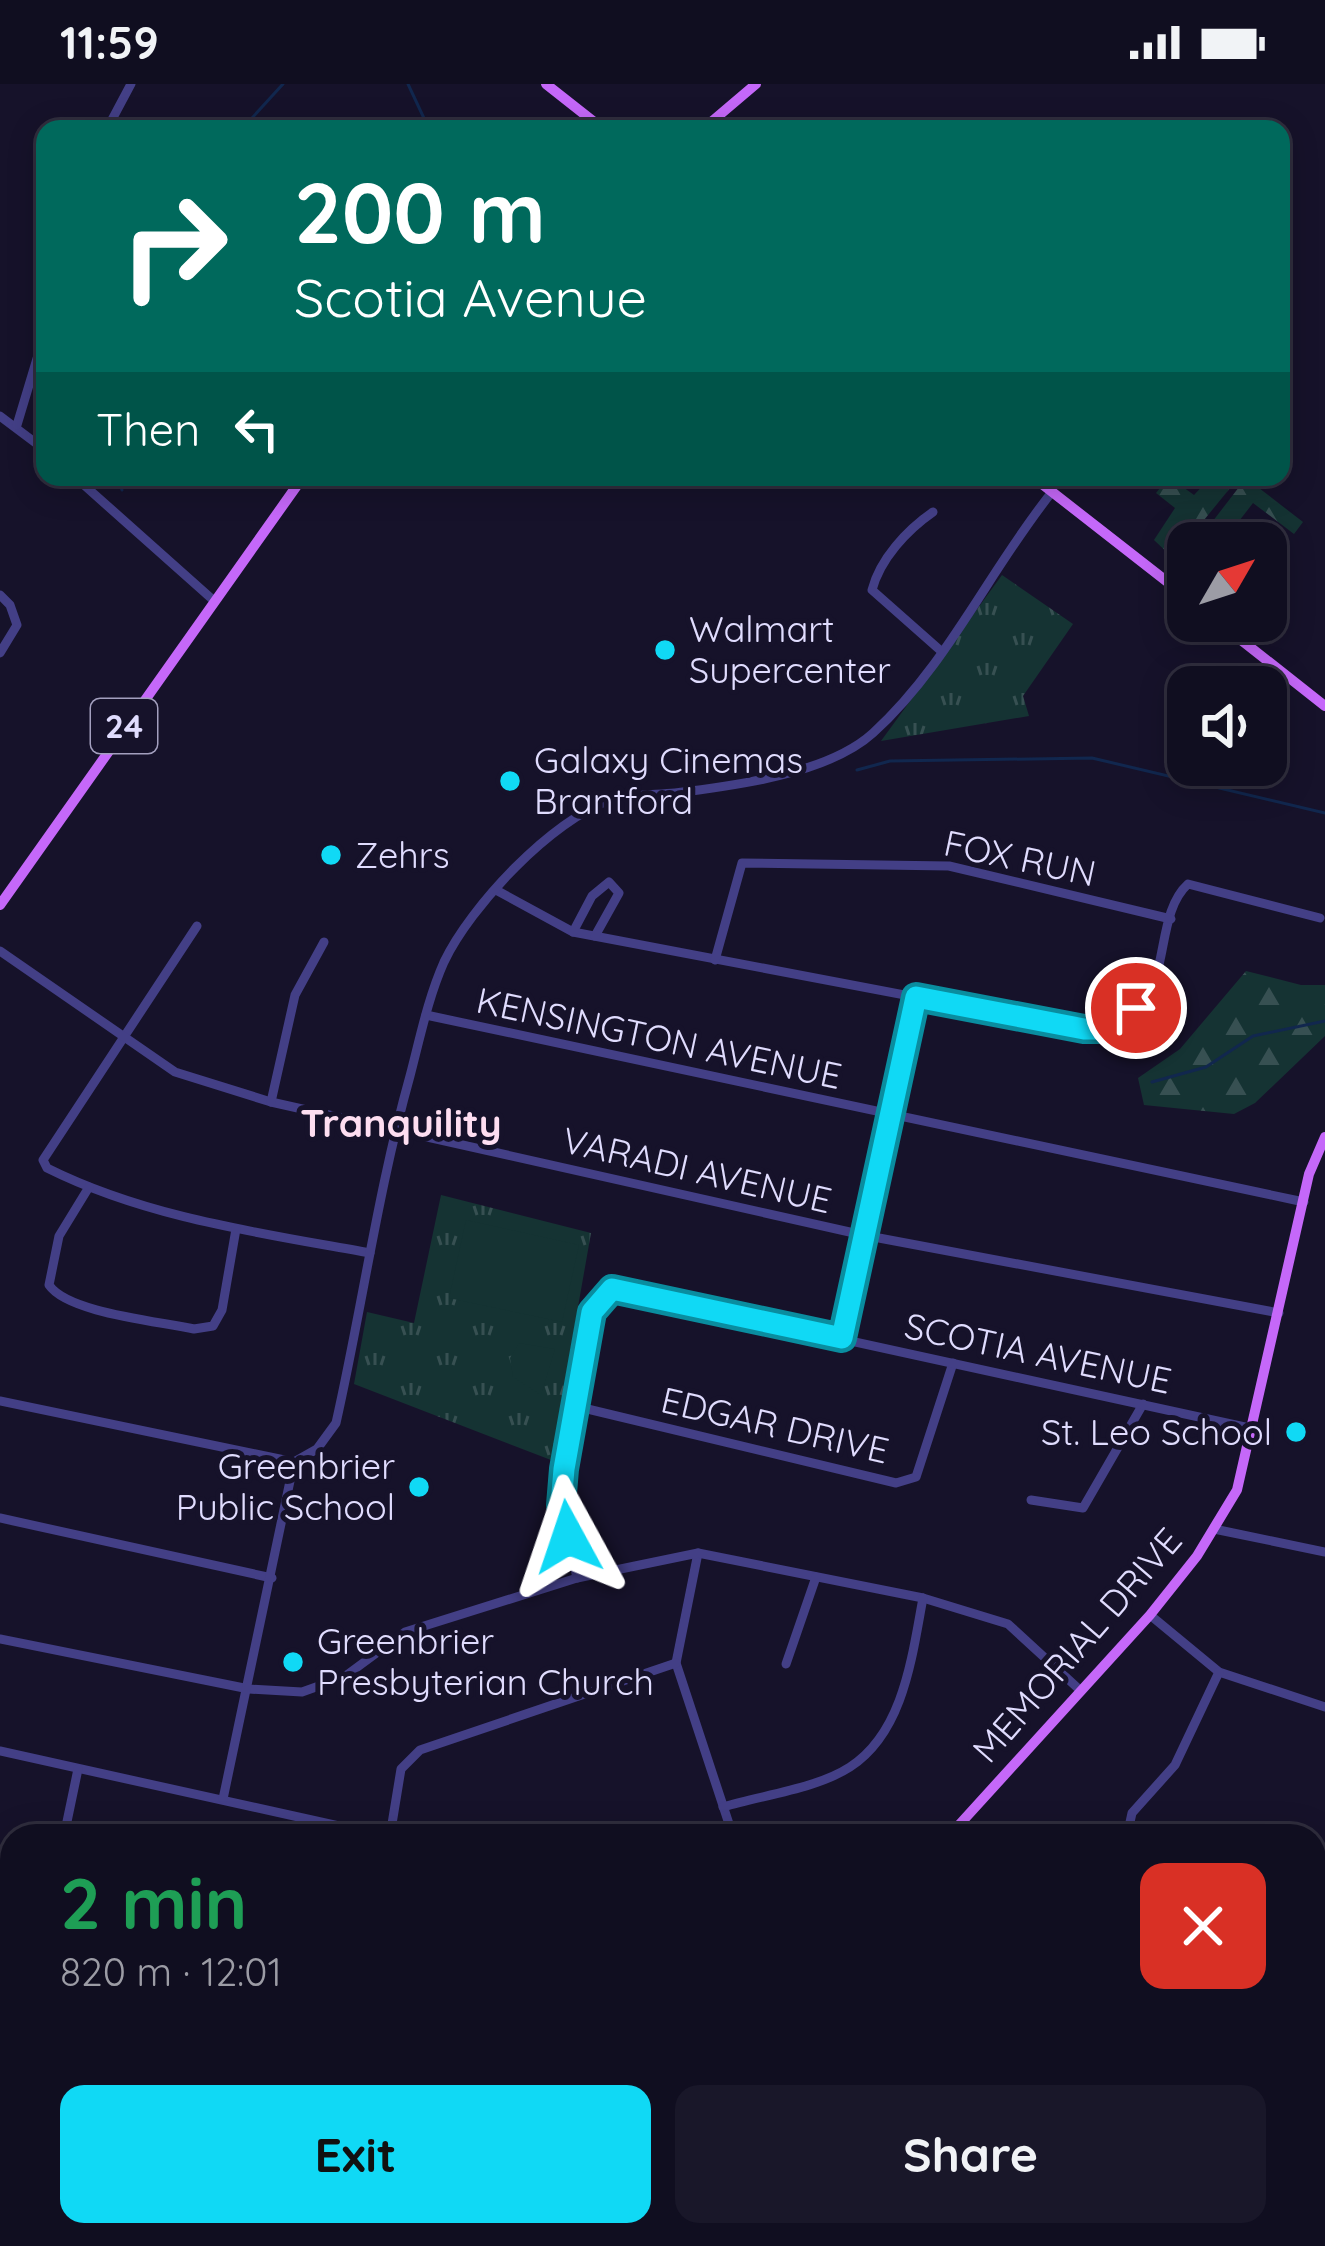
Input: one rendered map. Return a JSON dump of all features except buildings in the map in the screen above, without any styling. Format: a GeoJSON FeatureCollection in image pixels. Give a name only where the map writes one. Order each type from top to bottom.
{"type":"FeatureCollection","features":[{"type":"Feature","properties":{"kind":"main road"},"geometry":{"type":"LineString","coordinates":[[546,84],[592,120]]}},
{"type":"Feature","properties":{"kind":"main road"},"geometry":{"type":"LineString","coordinates":[[714,120],[756,84]]}},
{"type":"Feature","properties":{"kind":"main road","name":"24"},"geometry":{"type":"LineString","coordinates":[[0,905],[296,486]]}},
{"type":"Feature","properties":{"kind":"main road"},"geometry":{"type":"LineString","coordinates":[[1044,486],[1167,582]]}},
{"type":"Feature","properties":{"kind":"main road"},"geometry":{"type":"LineString","coordinates":[[1244,642],[1325,706]]}},
{"type":"Feature","properties":{"kind":"main road","name":"MEMORIAL DRIVE"},"geometry":{"type":"LineString","coordinates":[[960,1824],[1150,1615],[1237,1490],[1304,1202],[1325,1137]]}},
{"type":"Feature","properties":{"kind":"street"},"geometry":{"type":"LineString","coordinates":[[112,120],[131,84]]}},
{"type":"Feature","properties":{"kind":"street"},"geometry":{"type":"LineString","coordinates":[[17,425],[36,362]]}},
{"type":"Feature","properties":{"kind":"street"},"geometry":{"type":"LineString","coordinates":[[0,416],[36,442]]}},
{"type":"Feature","properties":{"kind":"street"},"geometry":{"type":"LineString","coordinates":[[85,486],[212,599]]}},
{"type":"Feature","properties":{"kind":"street"},"geometry":{"type":"LineString","coordinates":[[0,1401],[294,1462],[316,1449],[336,1423],[395,1130],[426,1015],[446,959],[496,890],[538,846],[575,818],[612,800],[743,785],[838,754],[871,736],[941,651],[1052,492]]}},
{"type":"Feature","properties":{"kind":"street"},"geometry":{"type":"LineString","coordinates":[[933,512],[915,524],[877,572],[872,590],[941,651]]}},
{"type":"Feature","properties":{"kind":"street"},"geometry":{"type":"LineString","coordinates":[[0,595],[10,605],[16,625],[0,653]]}},
{"type":"Feature","properties":{"kind":"street","name":"FOX RUN"},"geometry":{"type":"LineString","coordinates":[[715,960],[742,863],[949,866],[1171,919]]}},
{"type":"Feature","properties":{"kind":"street"},"geometry":{"type":"LineString","coordinates":[[573,932],[592,896],[609,882],[616,886],[617,902],[595,936]]}},
{"type":"Feature","properties":{"kind":"street"},"geometry":{"type":"LineString","coordinates":[[496,890],[573,932],[1101,1029],[1136,1008],[1155,988],[1171,919],[1188,884],[1319,918]]}},
{"type":"Feature","properties":{"kind":"street"},"geometry":{"type":"LineString","coordinates":[[196,926],[43,1160],[47,1168],[89,1187],[236,1228],[370,1253]]}},
{"type":"Feature","properties":{"kind":"street"},"geometry":{"type":"LineString","coordinates":[[271,1102],[295,994],[324,942]]}},
{"type":"Feature","properties":{"kind":"street","name":"VARADI AVENUE"},"geometry":{"type":"LineString","coordinates":[[0,950],[176,1072],[271,1102],[863,1235],[1279,1313]]}},
{"type":"Feature","properties":{"kind":"street"},"geometry":{"type":"LineString","coordinates":[[842,1338],[916,997]]}},
{"type":"Feature","properties":{"kind":"street","name":"KENSINGTON AVENUE"},"geometry":{"type":"LineString","coordinates":[[426,1015],[1304,1202]]}},
{"type":"Feature","properties":{"kind":"street"},"geometry":{"type":"LineString","coordinates":[[89,1187],[59,1237],[49,1285],[58,1298],[78,1304],[194,1329],[213,1326],[222,1310],[236,1228]]}},
{"type":"Feature","properties":{"kind":"street","name":"SCOTIA AVENUE"},"geometry":{"type":"LineString","coordinates":[[577,1578],[561,1505],[592,1312],[612,1289],[1254,1429]]}},
{"type":"Feature","properties":{"kind":"street","name":"EDGAR DRIVE"},"geometry":{"type":"LineString","coordinates":[[575,1406],[896,1483],[916,1477],[952,1363]]}},
{"type":"Feature","properties":{"kind":"street"},"geometry":{"type":"LineString","coordinates":[[1031,1500],[1083,1508],[1143,1404]]}},
{"type":"Feature","properties":{"kind":"street"},"geometry":{"type":"LineString","coordinates":[[223,1799],[294,1462]]}},
{"type":"Feature","properties":{"kind":"street"},"geometry":{"type":"LineString","coordinates":[[0,1518],[272,1578]]}},
{"type":"Feature","properties":{"kind":"street"},"geometry":{"type":"LineString","coordinates":[[1214,1529],[1325,1552]]}},
{"type":"Feature","properties":{"kind":"street"},"geometry":{"type":"LineString","coordinates":[[698,1553],[676,1663],[729,1824]]}},
{"type":"Feature","properties":{"kind":"street"},"geometry":{"type":"LineString","coordinates":[[0,1639],[249,1689],[302,1692],[344,1677],[405,1631],[577,1578],[698,1553],[923,1598],[1008,1624],[1081,1691]]}},
{"type":"Feature","properties":{"kind":"street"},"geometry":{"type":"LineString","coordinates":[[786,1664],[816,1577]]}},
{"type":"Feature","properties":{"kind":"street"},"geometry":{"type":"LineString","coordinates":[[723,1807],[846,1770],[869,1752],[906,1688],[923,1598]]}},
{"type":"Feature","properties":{"kind":"street"},"geometry":{"type":"LineString","coordinates":[[1150,1615],[1219,1672],[1325,1707]]}},
{"type":"Feature","properties":{"kind":"street"},"geometry":{"type":"LineString","coordinates":[[390,1824],[401,1769],[420,1750],[676,1663]]}},
{"type":"Feature","properties":{"kind":"street"},"geometry":{"type":"LineString","coordinates":[[1130,1824],[1132,1813],[1175,1765],[1219,1672]]}},
{"type":"Feature","properties":{"kind":"street"},"geometry":{"type":"LineString","coordinates":[[0,1751],[334,1824]]}},
{"type":"Feature","properties":{"kind":"street"},"geometry":{"type":"LineString","coordinates":[[67,1824],[78,1769]]}},
{"type":"Feature","properties":{"kind":"green space"},"geometry":{"type":"Polygon","coordinates":[[[1162,486],[1182,486],[1194,495],[1202,486],[1232,486],[1202,522],[1167,522],[1167,552],[1154,540],[1175,508],[1156,493],[1162,486]]]}},
{"type":"Feature","properties":{"kind":"green space"},"geometry":{"type":"Polygon","coordinates":[[[1240,486],[1256,486],[1303,522],[1294,534],[1287,522],[1278,522],[1253,503],[1238,522],[1212,522],[1240,486]]]}},
{"type":"Feature","properties":{"kind":"green space"},"geometry":{"type":"Polygon","coordinates":[[[1002,575],[1073,624],[1023,696],[1029,716],[881,741],[1002,575]]]}},
{"type":"Feature","properties":{"kind":"green space"},"geometry":{"type":"Polygon","coordinates":[[[1246,971],[1301,985],[1325,985],[1325,1036],[1255,1103],[1234,1114],[1144,1105],[1138,1078],[1180,1049],[1246,971]]]}},
{"type":"Feature","properties":{"kind":"green space"},"geometry":{"type":"Polygon","coordinates":[[[441,1195],[591,1233],[551,1460],[354,1384],[367,1312],[414,1323],[441,1195]]]}},
{"type":"Feature","properties":{"kind":"green space"},"geometry":{"type":"Polygon","coordinates":[[[466,1220],[579,1245],[562,1322],[449,1298],[466,1220]]]}},
{"type":"Feature","properties":{"kind":"green space"},"geometry":{"type":"Polygon","coordinates":[[[519,1343],[555,1349],[541,1395],[513,1377],[510,1358],[519,1343]]]}},
{"type":"Feature","properties":{"kind":"waterway"},"geometry":{"type":"LineString","coordinates":[[250,120],[283,84]]}},
{"type":"Feature","properties":{"kind":"waterway"},"geometry":{"type":"LineString","coordinates":[[408,84],[425,120]]}},
{"type":"Feature","properties":{"kind":"waterway"},"geometry":{"type":"LineString","coordinates":[[120,486],[122,490]]}},
{"type":"Feature","properties":{"kind":"waterway"},"geometry":{"type":"LineString","coordinates":[[857,770],[890,761],[1092,758],[1325,813]]}},
{"type":"Feature","properties":{"kind":"waterway"},"geometry":{"type":"LineString","coordinates":[[1152,1082],[1206,1067],[1253,1036],[1325,1021]]}},
{"type":"Feature","properties":{"kind":"place","name":"Walmart Supercenter"},"geometry":{"type":"Point","coordinates":[665,650]}},
{"type":"Feature","properties":{"kind":"place","name":"Galaxy Cinemas Brantford"},"geometry":{"type":"Point","coordinates":[510,781]}},
{"type":"Feature","properties":{"kind":"place","name":"Zehrs"},"geometry":{"type":"Point","coordinates":[331,855]}},
{"type":"Feature","properties":{"kind":"place","name":"St. Leo School"},"geometry":{"type":"Point","coordinates":[1296,1432]}},
{"type":"Feature","properties":{"kind":"place","name":"Greenbrier Public School"},"geometry":{"type":"Point","coordinates":[419,1487]}},
{"type":"Feature","properties":{"kind":"place","name":"Greenbrier Presbyterian Church"},"geometry":{"type":"Point","coordinates":[293,1662]}},
{"type":"Feature","properties":{"kind":"district","name":"Tranquility"},"geometry":{"type":"Point","coordinates":[401,1123]}},
{"type":"Feature","properties":{"kind":"route"},"geometry":{"type":"LineString","coordinates":[[568,1537],[561,1505],[564,1469],[592,1312],[612,1289],[842,1338],[916,997],[1084,1029],[1101,1029],[1136,1008]]}}]}
